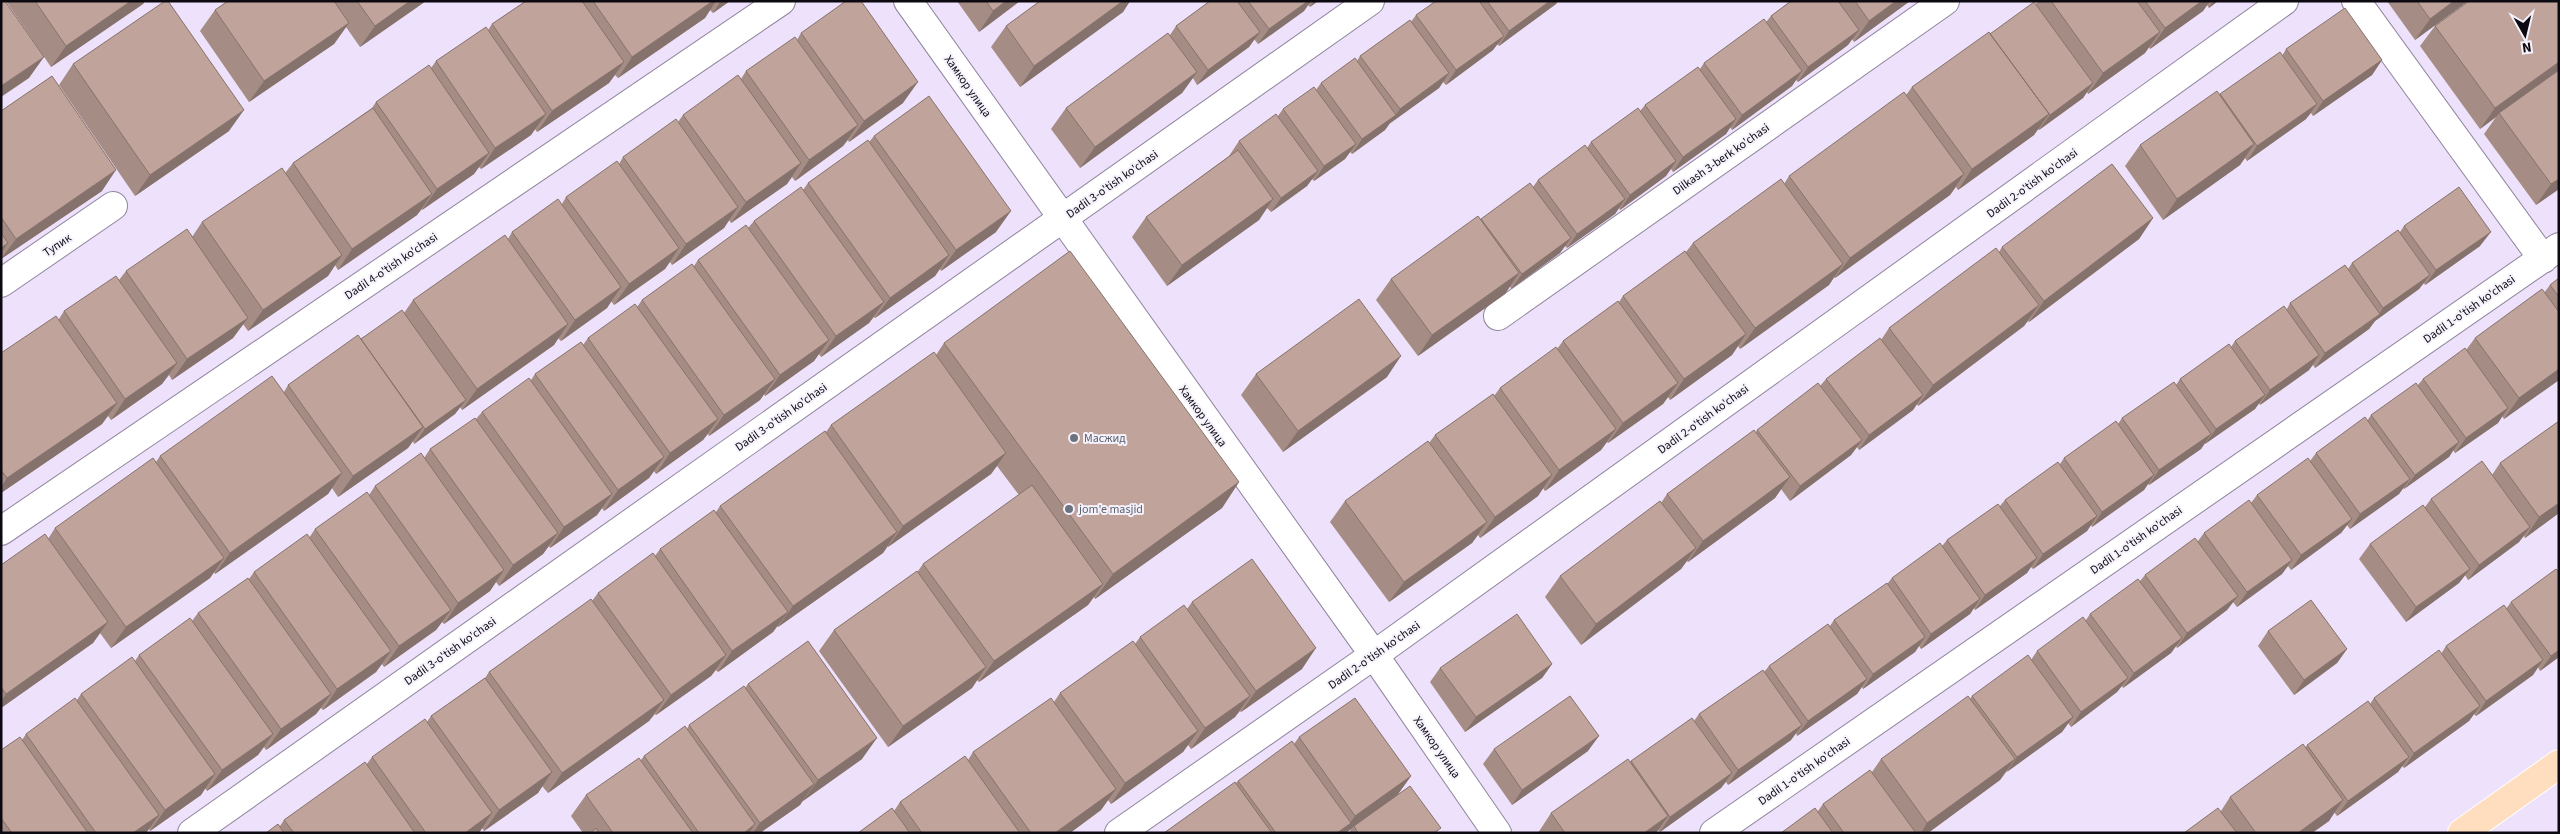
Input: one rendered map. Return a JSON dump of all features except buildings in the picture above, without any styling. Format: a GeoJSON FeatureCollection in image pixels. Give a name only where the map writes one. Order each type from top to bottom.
{"type":"FeatureCollection","features":[{"type":"Feature","properties":{"kind":"main road"},"geometry":{"type":"LineString","coordinates":[[2462,833],[2559,764]]}},
{"type":"Feature","properties":{"kind":"street","name":"Dadil 4-o'tish ko'chasi"},"geometry":{"type":"LineString","coordinates":[[1,531],[781,1]]}},
{"type":"Feature","properties":{"kind":"street","name":"Хамкор улица"},"geometry":{"type":"LineString","coordinates":[[908,1],[1374,655],[1497,833]]}},
{"type":"Feature","properties":{"kind":"street","name":"Dadil 3-o'tish ko'chasi"},"geometry":{"type":"LineString","coordinates":[[192,833],[1370,1]]}},
{"type":"Feature","properties":{"kind":"street","name":"Dilkash 3-berk ko'chasi"},"geometry":{"type":"LineString","coordinates":[[1498,316],[1945,1]]}},
{"type":"Feature","properties":{"kind":"street","name":"Dadil 2-o'tish ko'chasi"},"geometry":{"type":"LineString","coordinates":[[1119,833],[1374,655],[2284,1]]}},
{"type":"Feature","properties":{"kind":"street"},"geometry":{"type":"LineString","coordinates":[[2356,1],[2551,253]]}},
{"type":"Feature","properties":{"kind":"street","name":"Тупик"},"geometry":{"type":"LineString","coordinates":[[1,283],[113,206]]}},
{"type":"Feature","properties":{"kind":"street","name":"Dadil 1-o'tish ko'chasi"},"geometry":{"type":"LineString","coordinates":[[1714,833],[2551,253]]}},
{"type":"Feature","properties":{"kind":"place","name":"Масжид"},"geometry":{"type":"Point","coordinates":[1074,438]}},
{"type":"Feature","properties":{"kind":"place","name":"jom'e masjid"},"geometry":{"type":"Point","coordinates":[1069,509]}}]}
